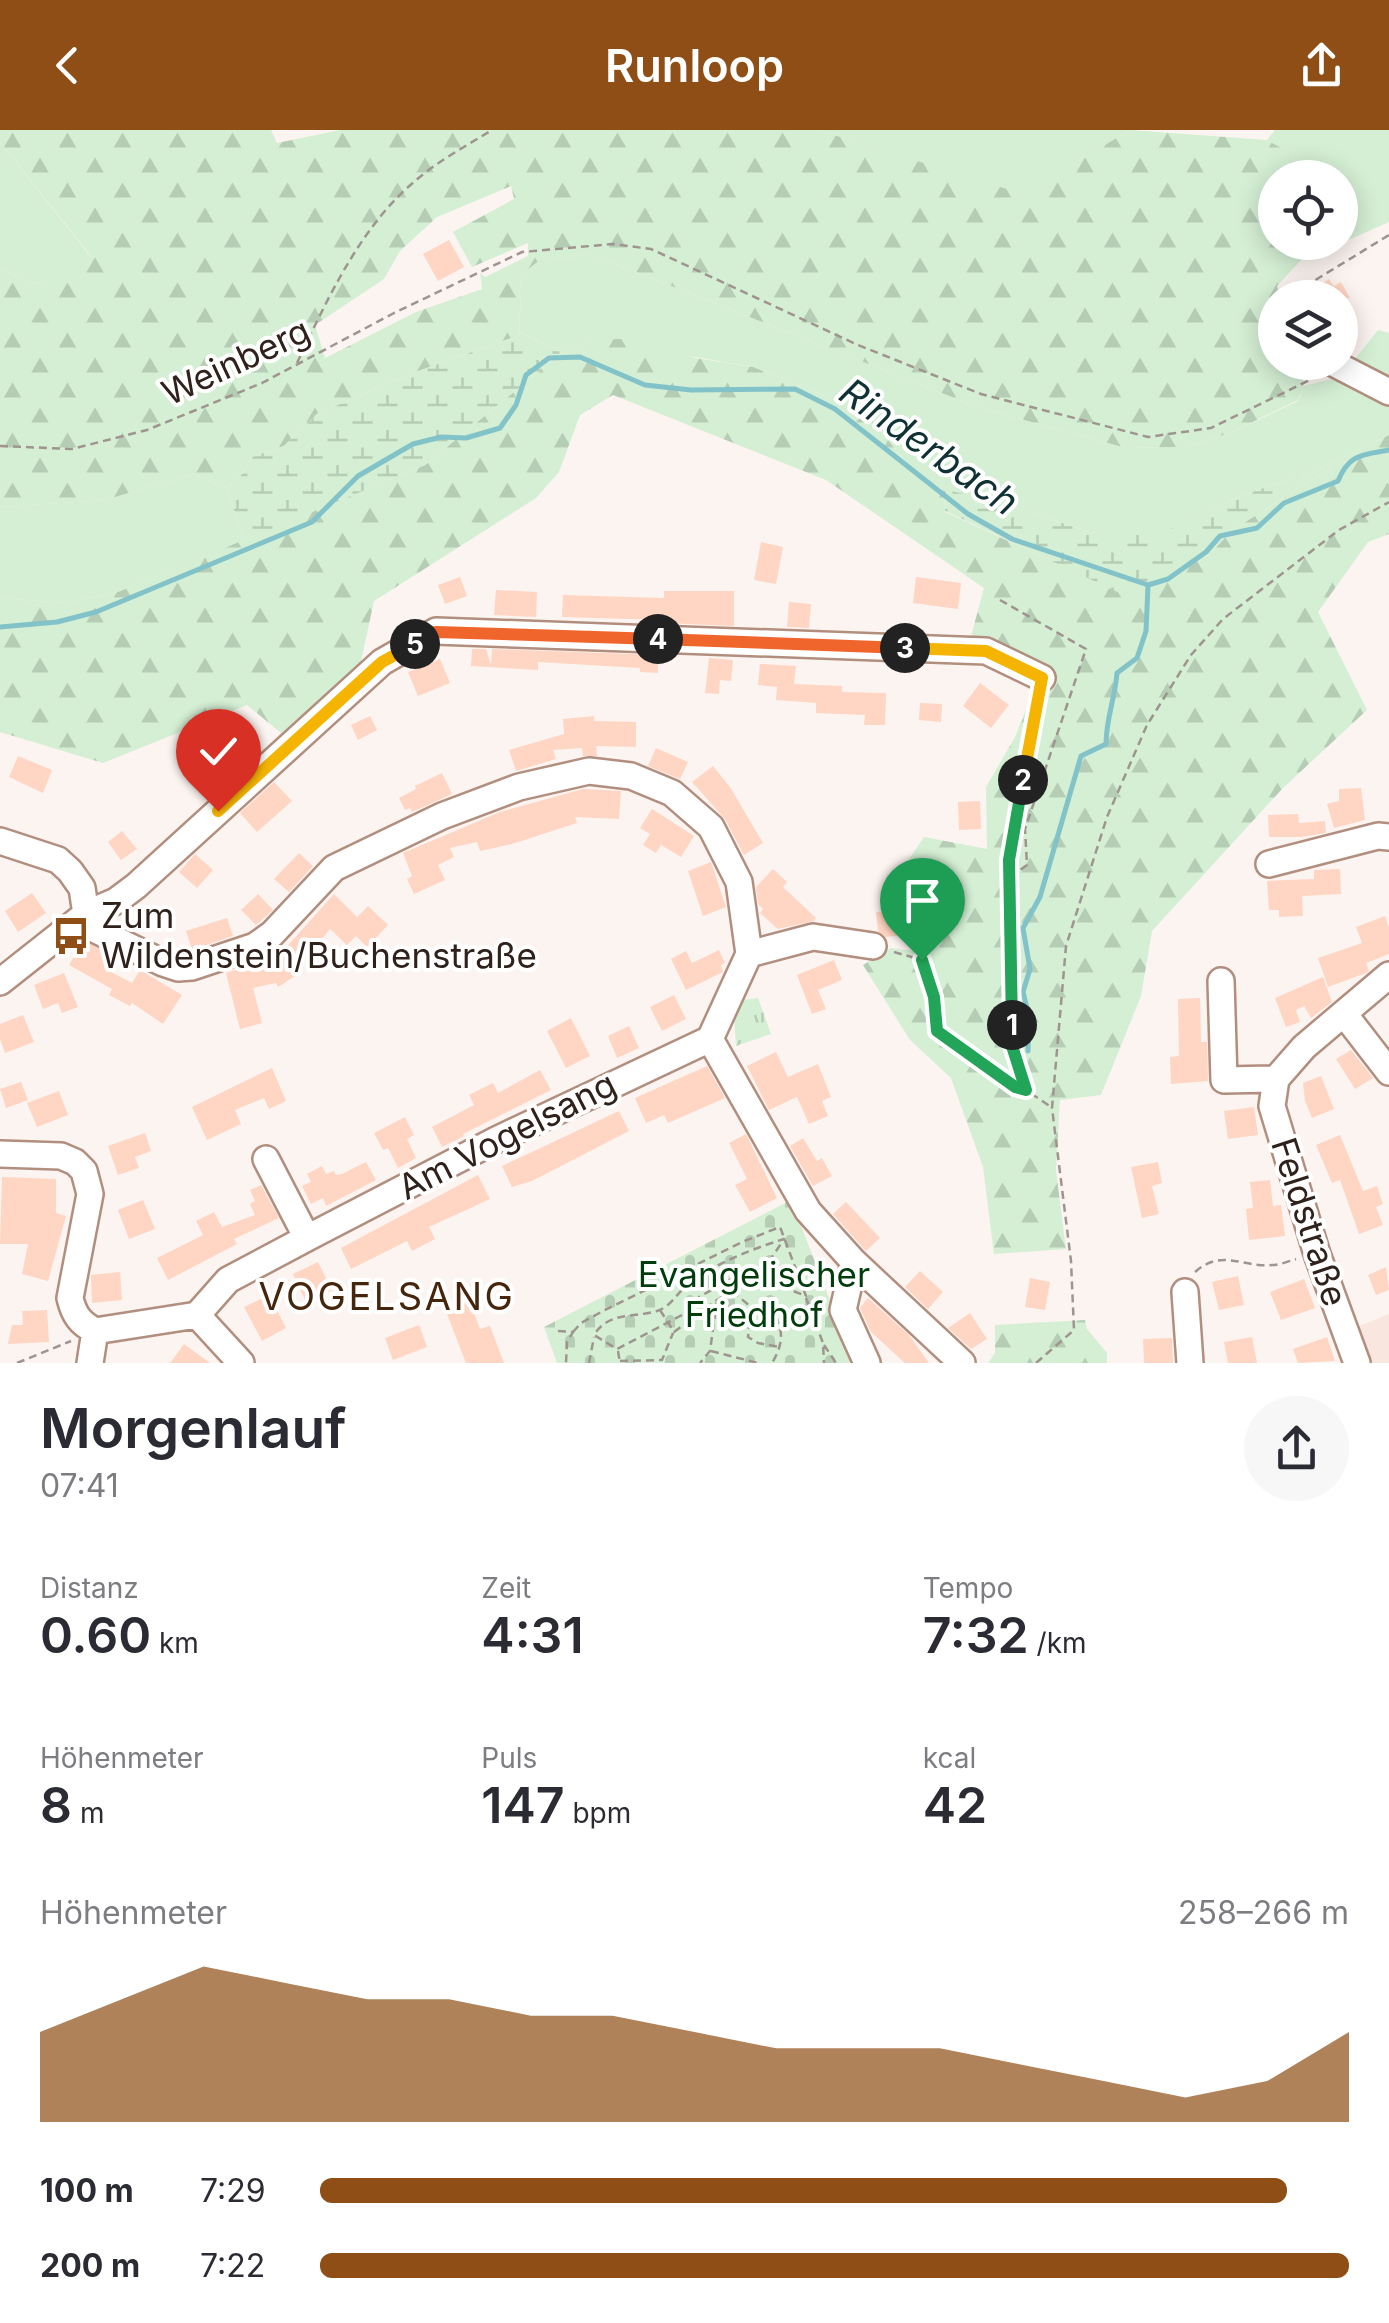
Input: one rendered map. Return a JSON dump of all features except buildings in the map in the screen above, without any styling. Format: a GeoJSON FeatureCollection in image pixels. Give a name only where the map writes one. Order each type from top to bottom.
{"type":"FeatureCollection","features":[{"type":"Feature","properties":{"kind":"street"},"geometry":{"type":"LineString","coordinates":[[1358,377],[1389,392]]}},
{"type":"Feature","properties":{"kind":"street"},"geometry":{"type":"LineString","coordinates":[[0,982],[86,914],[136,886],[382,662],[436,632],[986,651],[1042,678]]}},
{"type":"Feature","properties":{"kind":"street"},"geometry":{"type":"LineString","coordinates":[[0,841],[58,860],[82,888],[86,914],[96,930],[178,968],[254,946],[272,934],[334,868],[442,816],[519,787],[588,771],[631,776],[672,793],[711,827],[738,882],[749,954],[710,1039],[808,1211],[854,1262],[962,1363]]}},
{"type":"Feature","properties":{"kind":"street"},"geometry":{"type":"LineString","coordinates":[[1269,864],[1378,836],[1389,837]]}},
{"type":"Feature","properties":{"kind":"street"},"geometry":{"type":"LineString","coordinates":[[749,954],[813,937],[873,946]]}},
{"type":"Feature","properties":{"kind":"street"},"geometry":{"type":"LineString","coordinates":[[1221,981],[1224,1080],[1276,1079],[1304,1047],[1389,975]]}},
{"type":"Feature","properties":{"kind":"street"},"geometry":{"type":"LineString","coordinates":[[1346,1015],[1389,1072]]}},
{"type":"Feature","properties":{"kind":"street","name":"Am Vogelsang"},"geometry":{"type":"LineString","coordinates":[[197,1315],[228,1280],[496,1140],[710,1039]]}},
{"type":"Feature","properties":{"kind":"street","name":"Feldstraße"},"geometry":{"type":"LineString","coordinates":[[1276,1079],[1272,1106],[1317,1254],[1358,1363]]}},
{"type":"Feature","properties":{"kind":"street"},"geometry":{"type":"LineString","coordinates":[[0,1154],[62,1156],[75,1162],[90,1183],[70,1298],[74,1313],[84,1325],[96,1331],[197,1315],[240,1363]]}},
{"type":"Feature","properties":{"kind":"street"},"geometry":{"type":"LineString","coordinates":[[266,1159],[307,1238]]}},
{"type":"Feature","properties":{"kind":"street"},"geometry":{"type":"LineString","coordinates":[[854,1262],[842,1310],[867,1363]]}},
{"type":"Feature","properties":{"kind":"street"},"geometry":{"type":"LineString","coordinates":[[1185,1292],[1190,1363]]}},
{"type":"Feature","properties":{"kind":"street"},"geometry":{"type":"LineString","coordinates":[[90,1363],[96,1331]]}},
{"type":"Feature","properties":{"kind":"path"},"geometry":{"type":"LineString","coordinates":[[296,364],[329,297],[383,215],[412,183],[492,130]]}},
{"type":"Feature","properties":{"kind":"path"},"geometry":{"type":"LineString","coordinates":[[1314,280],[1389,235]]}},
{"type":"Feature","properties":{"kind":"path","name":"Weinberg"},"geometry":{"type":"LineString","coordinates":[[0,446],[51,450],[92,446],[184,417],[262,383],[522,252],[613,244],[651,249],[858,345],[980,394],[1148,437],[1211,428],[1308,380]]}},
{"type":"Feature","properties":{"kind":"path"},"geometry":{"type":"LineString","coordinates":[[1036,1363],[1074,1330],[1071,1261],[1052,1108],[1066,946],[1107,817],[1147,725],[1192,655],[1223,619],[1340,530],[1389,502]]}},
{"type":"Feature","properties":{"kind":"path"},"geometry":{"type":"LineString","coordinates":[[1000,600],[1086,649],[1024,829],[1027,866],[1009,878]]}},
{"type":"Feature","properties":{"kind":"path"},"geometry":{"type":"LineString","coordinates":[[1026,1090],[1012,1046],[1009,878],[1042,678]]}},
{"type":"Feature","properties":{"kind":"path"},"geometry":{"type":"LineString","coordinates":[[873,946],[922,960],[934,997],[937,1031],[1015,1087],[1052,1108]]}},
{"type":"Feature","properties":{"kind":"path"},"geometry":{"type":"LineString","coordinates":[[566,1363],[567,1342],[592,1317],[742,1242],[780,1228],[824,1343],[836,1363]]}},
{"type":"Feature","properties":{"kind":"path"},"geometry":{"type":"LineString","coordinates":[[589,1363],[594,1335],[605,1324],[621,1316],[660,1310],[704,1273],[784,1239]]}},
{"type":"Feature","properties":{"kind":"path"},"geometry":{"type":"LineString","coordinates":[[594,1335],[617,1349],[620,1362],[661,1362],[674,1332],[752,1278],[772,1261],[784,1239]]}},
{"type":"Feature","properties":{"kind":"path"},"geometry":{"type":"LineString","coordinates":[[1185,1292],[1196,1270],[1210,1261],[1243,1260],[1270,1266],[1317,1254]]}},
{"type":"Feature","properties":{"kind":"path"},"geometry":{"type":"LineString","coordinates":[[700,1264],[704,1273]]}},
{"type":"Feature","properties":{"kind":"path"},"geometry":{"type":"LineString","coordinates":[[617,1349],[684,1314],[700,1298],[754,1266]]}},
{"type":"Feature","properties":{"kind":"path"},"geometry":{"type":"LineString","coordinates":[[748,1271],[752,1278]]}},
{"type":"Feature","properties":{"kind":"path"},"geometry":{"type":"LineString","coordinates":[[742,1285],[780,1286],[806,1296]]}},
{"type":"Feature","properties":{"kind":"path"},"geometry":{"type":"LineString","coordinates":[[732,1290],[751,1307],[776,1316],[782,1329],[781,1348],[772,1363]]}},
{"type":"Feature","properties":{"kind":"path"},"geometry":{"type":"LineString","coordinates":[[700,1363],[710,1351],[717,1300]]}},
{"type":"Feature","properties":{"kind":"path"},"geometry":{"type":"LineString","coordinates":[[751,1307],[748,1337],[781,1348]]}},
{"type":"Feature","properties":{"kind":"path"},"geometry":{"type":"LineString","coordinates":[[660,1310],[674,1332]]}},
{"type":"Feature","properties":{"kind":"path"},"geometry":{"type":"LineString","coordinates":[[17,1363],[96,1331]]}},
{"type":"Feature","properties":{"kind":"path"},"geometry":{"type":"LineString","coordinates":[[558,1331],[573,1332]]}},
{"type":"Feature","properties":{"kind":"path"},"geometry":{"type":"LineString","coordinates":[[824,1343],[824,1363]]}},
{"type":"Feature","properties":{"kind":"path"},"geometry":{"type":"LineString","coordinates":[[710,1351],[758,1363]]}},
{"type":"Feature","properties":{"kind":"shaded area"},"geometry":{"type":"Polygon","coordinates":[[[1389,1314],[1389,1363],[1351,1363],[1337,1335],[1389,1314]]]}},
{"type":"Feature","properties":{"kind":"green space"},"geometry":{"type":"Polygon","coordinates":[[[0,130],[271,130],[277,143],[340,130],[818,130],[1023,194],[1130,130],[1267,140],[1295,160],[1258,160],[1258,260],[1301,260],[1283,280],[1258,280],[1258,380],[1303,380],[1304,386],[1298,400],[1230,433],[1185,447],[1126,448],[977,407],[590,254],[540,260],[522,274],[519,332],[523,334],[410,374],[317,414],[284,446],[252,457],[240,477],[226,488],[193,474],[105,500],[0,507],[0,269],[37,284],[91,256],[0,142],[0,130]],[[511,186],[437,217],[400,251],[384,279],[315,325],[325,358],[416,312],[482,289],[480,273],[485,277],[528,256],[528,243],[472,267],[453,232],[514,199],[511,186]]]}},
{"type":"Feature","properties":{"kind":"green space"},"geometry":{"type":"Polygon","coordinates":[[[818,130],[1130,130],[1023,195],[818,130]]]}},
{"type":"Feature","properties":{"kind":"green space"},"geometry":{"type":"Polygon","coordinates":[[[1275,130],[1389,130],[1389,222],[1358,236],[1358,160],[1295,160],[1267,140],[1275,130]]]}},
{"type":"Feature","properties":{"kind":"green space"},"geometry":{"type":"Polygon","coordinates":[[[0,142],[91,257],[37,284],[0,269],[0,142]]]}},
{"type":"Feature","properties":{"kind":"green space"},"geometry":{"type":"Polygon","coordinates":[[[590,254],[977,407],[1126,448],[1185,447],[1230,433],[1298,401],[1304,386],[1327,380],[1353,380],[1389,395],[1389,435],[1330,464],[1236,498],[1156,536],[1089,532],[1003,503],[946,492],[913,472],[867,413],[753,367],[591,339],[560,354],[558,349],[519,332],[522,274],[540,260],[590,254]]]}},
{"type":"Feature","properties":{"kind":"green space"},"geometry":{"type":"Polygon","coordinates":[[[1378,330],[1389,333],[1389,382],[1358,367],[1358,355],[1378,330]]]}},
{"type":"Feature","properties":{"kind":"green space"},"geometry":{"type":"Polygon","coordinates":[[[523,334],[558,349],[560,354],[425,465],[245,540],[226,488],[240,477],[252,457],[284,446],[317,414],[410,374],[523,334]]]}},
{"type":"Feature","properties":{"kind":"green space"},"geometry":{"type":"Polygon","coordinates":[[[591,339],[629,339],[696,358],[753,367],[867,413],[913,472],[946,492],[945,512],[1128,596],[1209,555],[1231,531],[1332,467],[1330,464],[1389,435],[1389,534],[1368,542],[1318,612],[1367,710],[1283,788],[1152,931],[1141,996],[1101,1095],[1060,1100],[1056,1171],[1066,1249],[994,1254],[983,1167],[951,1078],[910,1040],[863,965],[891,948],[915,951],[907,862],[924,837],[987,849],[986,787],[1015,737],[1041,671],[991,640],[970,640],[984,588],[826,480],[613,395],[580,415],[559,472],[536,498],[374,601],[359,671],[281,733],[247,705],[103,763],[0,732],[0,598],[65,603],[118,592],[425,465],[560,354],[591,339]]]}},
{"type":"Feature","properties":{"kind":"green space"},"geometry":{"type":"Polygon","coordinates":[[[1330,464],[1332,467],[1231,531],[1209,555],[1128,597],[945,511],[947,490],[1003,503],[1089,532],[1155,536],[1236,498],[1330,464]]]}},
{"type":"Feature","properties":{"kind":"green space"},"geometry":{"type":"Polygon","coordinates":[[[193,474],[226,488],[245,540],[118,592],[65,603],[0,598],[0,507],[105,500],[193,474]]]}},
{"type":"Feature","properties":{"kind":"green space"},"geometry":{"type":"Polygon","coordinates":[[[758,998],[771,1034],[736,1046],[733,1001],[758,998]]]}},
{"type":"Feature","properties":{"kind":"green space","name":"Evangelischer Friedhof"},"geometry":{"type":"Polygon","coordinates":[[[791,1200],[858,1363],[557,1363],[544,1327],[791,1200]]]}},
{"type":"Feature","properties":{"kind":"green space"},"geometry":{"type":"Polygon","coordinates":[[[1085,1320],[1087,1329],[1107,1353],[1107,1363],[988,1363],[995,1353],[995,1325],[1085,1320]]]}},
{"type":"Feature","properties":{"kind":"waterway","name":"Rinderbach"},"geometry":{"type":"LineString","coordinates":[[0,627],[57,622],[96,612],[312,522],[358,476],[413,444],[441,437],[466,438],[500,428],[516,405],[526,375],[549,358],[580,357],[645,385],[691,390],[795,389],[835,409],[968,514],[1012,539],[1148,585],[1168,579],[1206,552],[1220,536],[1257,528],[1284,503],[1338,481],[1347,465],[1358,457],[1389,450]]}},
{"type":"Feature","properties":{"kind":"waterway"},"geometry":{"type":"LineString","coordinates":[[1028,1051],[1029,1016],[1023,992],[1030,969],[1023,928],[1040,897],[1081,756],[1106,744],[1117,673],[1137,658],[1146,631],[1148,586]]}},
{"type":"Feature","properties":{"kind":"place","name":"Zum Wildenstein/Buchenstraße"},"geometry":{"type":"Point","coordinates":[71,936]}},
{"type":"Feature","properties":{"kind":"district","name":"VOGELSANG"},"geometry":{"type":"Point","coordinates":[387,1297]}},
{"type":"Feature","properties":{"kind":"route"},"geometry":{"type":"LineString","coordinates":[[218,811],[382,662],[436,632],[986,651],[1042,678],[1009,860],[1012,1046],[1026,1090],[1015,1087],[937,1031],[934,997],[922,960]]}}]}
